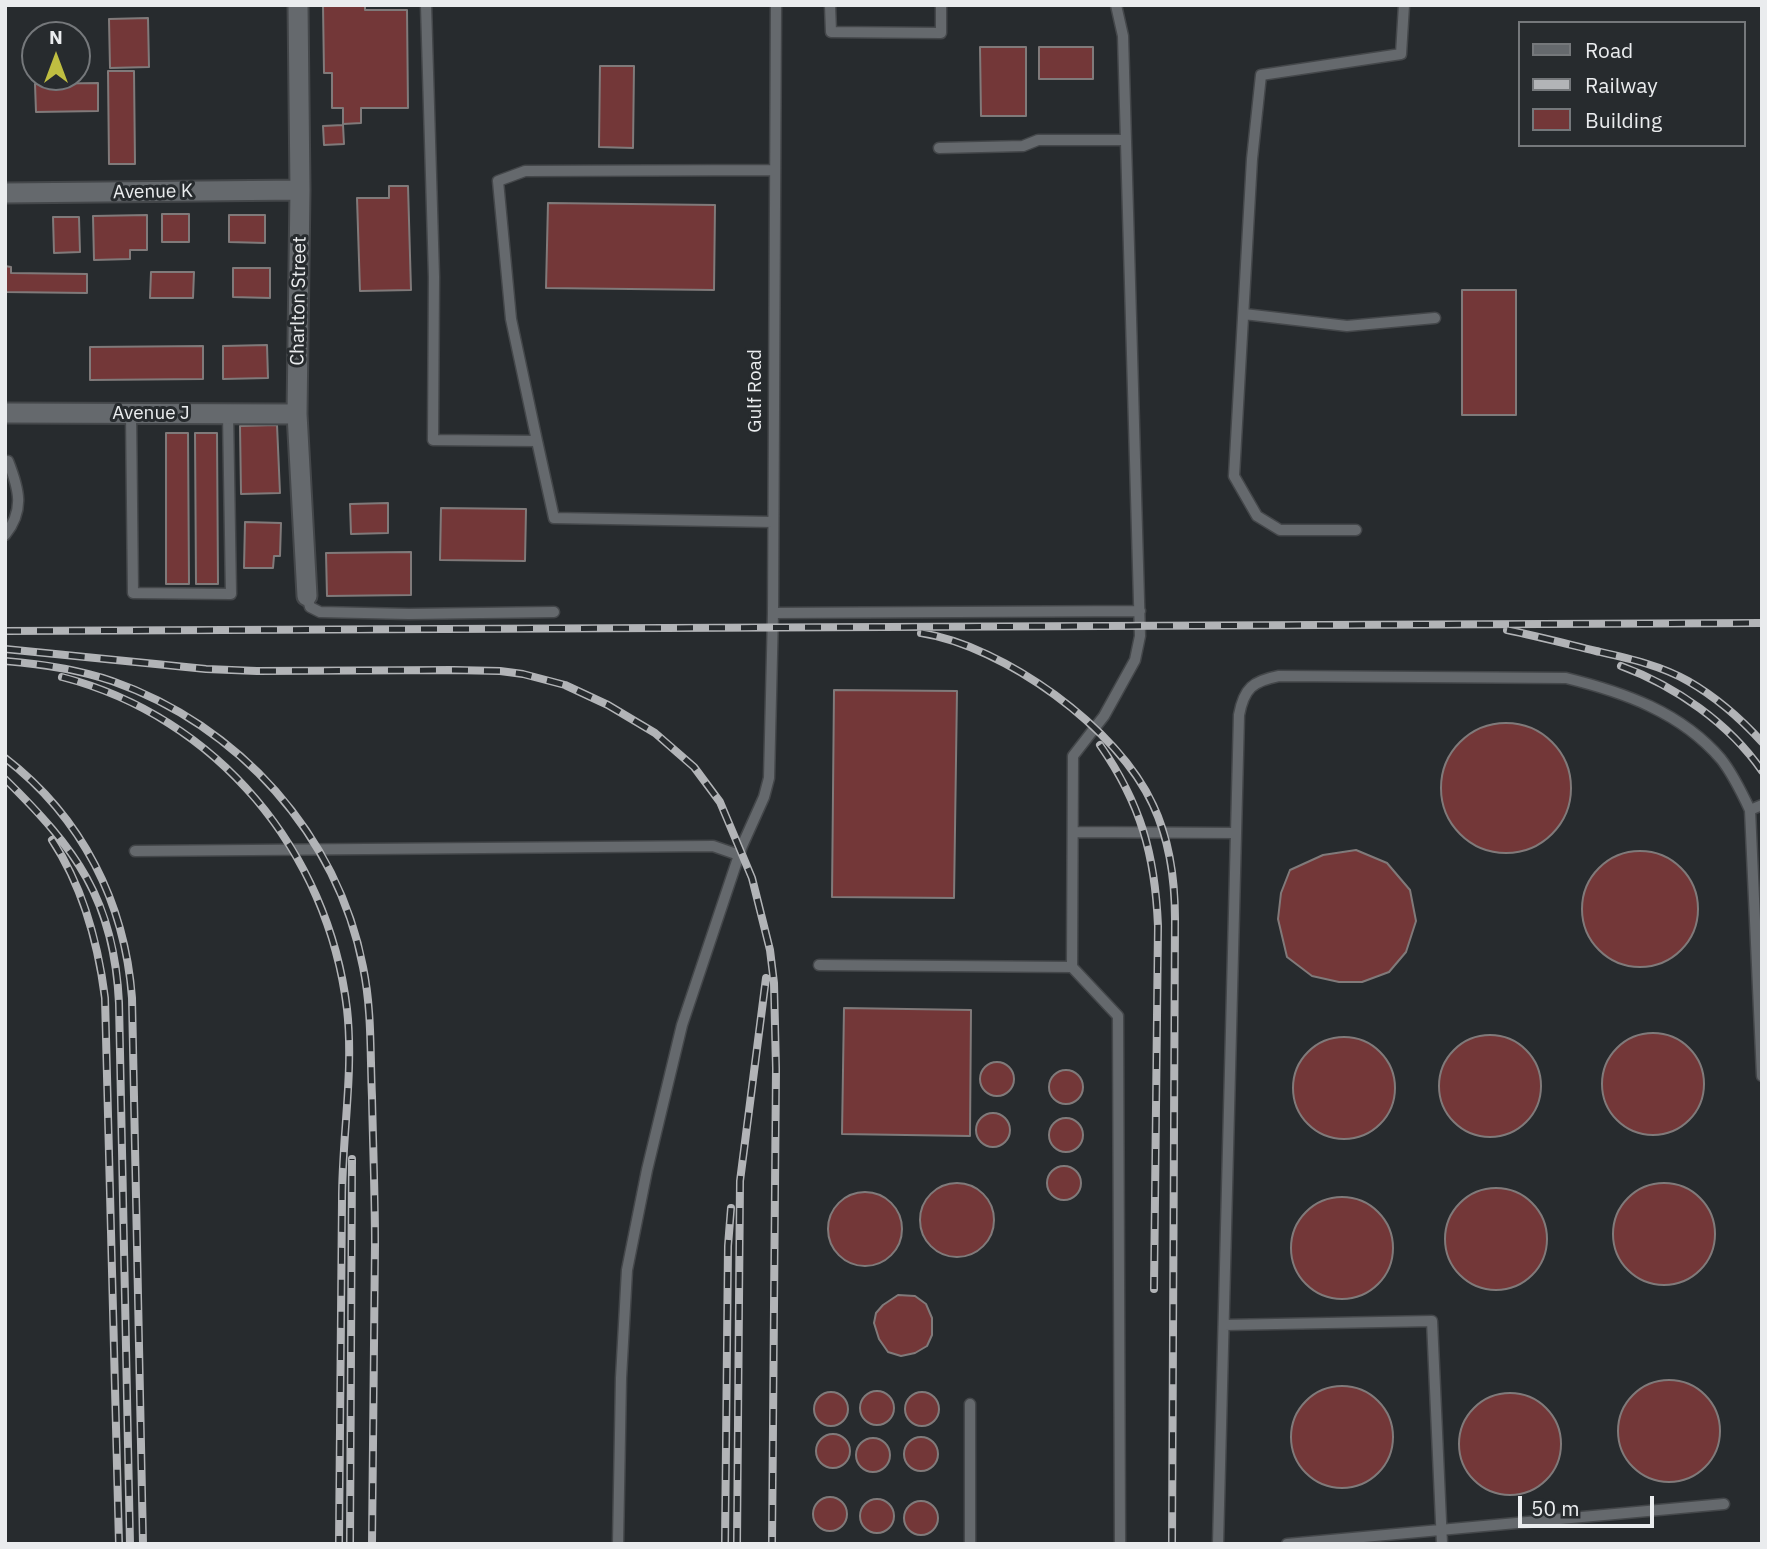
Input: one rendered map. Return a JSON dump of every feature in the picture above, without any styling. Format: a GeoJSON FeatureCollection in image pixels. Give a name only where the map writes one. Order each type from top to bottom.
{"type":"FeatureCollection","features":[{"type":"Feature","properties":{"kind":"street","name":"Charlton Street"},"geometry":{"type":"LineString","coordinates":[[298,5],[300,190],[297,414],[307,596]]}},
{"type":"Feature","properties":{"kind":"street","name":"Avenue K"},"geometry":{"type":"LineString","coordinates":[[5,193],[300,190]]}},
{"type":"Feature","properties":{"kind":"street","name":"Avenue J"},"geometry":{"type":"LineString","coordinates":[[5,413],[297,414]]}},
{"type":"Feature","properties":{"kind":"lane"},"geometry":{"type":"LineString","coordinates":[[426,5],[434,277],[433,440],[537,441]]}},
{"type":"Feature","properties":{"kind":"lane","name":"Gulf Road"},"geometry":{"type":"LineString","coordinates":[[618,1544],[621,1378],[627,1270],[647,1170],[682,1025],[739,855],[764,797],[769,778],[773,613],[776,5]]}},
{"type":"Feature","properties":{"kind":"lane"},"geometry":{"type":"LineString","coordinates":[[831,5],[831,32],[941,33],[941,5]]}},
{"type":"Feature","properties":{"kind":"lane"},"geometry":{"type":"LineString","coordinates":[[1116,5],[1123,36],[1139,648],[1104,716],[1073,756],[1072,967],[1118,1016],[1120,1544]]}},
{"type":"Feature","properties":{"kind":"lane"},"geometry":{"type":"LineString","coordinates":[[1356,530],[1280,530],[1257,516],[1234,476],[1252,159],[1261,75],[1401,54],[1404,5]]}},
{"type":"Feature","properties":{"kind":"lane"},"geometry":{"type":"LineString","coordinates":[[939,148],[1023,146],[1038,140],[1126,140]]}},
{"type":"Feature","properties":{"kind":"lane"},"geometry":{"type":"LineString","coordinates":[[773,522],[554,518],[511,319],[498,181],[525,172],[775,170]]}},
{"type":"Feature","properties":{"kind":"lane"},"geometry":{"type":"LineString","coordinates":[[1244,314],[1347,326],[1435,318]]}},
{"type":"Feature","properties":{"kind":"lane"},"geometry":{"type":"LineString","coordinates":[[131,413],[134,593],[231,594],[228,414]]}},
{"type":"Feature","properties":{"kind":"lane"},"geometry":{"type":"LineString","coordinates":[[5,535],[16,518],[19,492],[8,461]]}},
{"type":"Feature","properties":{"kind":"lane"},"geometry":{"type":"LineString","coordinates":[[307,596],[310,607],[320,612],[409,614],[554,611]]}},
{"type":"Feature","properties":{"kind":"lane"},"geometry":{"type":"LineString","coordinates":[[773,613],[1140,611]]}},
{"type":"Feature","properties":{"kind":"lane"},"geometry":{"type":"LineString","coordinates":[[1218,1544],[1239,715],[1249,688],[1261,679],[1279,676],[1566,678],[1611,689],[1653,706],[1691,730],[1721,759],[1750,810],[1762,1076]]}},
{"type":"Feature","properties":{"kind":"lane"},"geometry":{"type":"LineString","coordinates":[[1750,810],[1762,805]]}},
{"type":"Feature","properties":{"kind":"lane"},"geometry":{"type":"LineString","coordinates":[[1073,832],[1236,833]]}},
{"type":"Feature","properties":{"kind":"lane"},"geometry":{"type":"LineString","coordinates":[[135,851],[713,846],[739,855]]}},
{"type":"Feature","properties":{"kind":"lane"},"geometry":{"type":"LineString","coordinates":[[819,965],[1072,967]]}},
{"type":"Feature","properties":{"kind":"lane"},"geometry":{"type":"LineString","coordinates":[[1224,1325],[1432,1321],[1442,1544]]}},
{"type":"Feature","properties":{"kind":"lane"},"geometry":{"type":"LineString","coordinates":[[970,1404],[970,1544]]}},
{"type":"Feature","properties":{"kind":"lane"},"geometry":{"type":"LineString","coordinates":[[1287,1544],[1724,1504]]}},
{"type":"Feature","properties":{"kind":"building"},"geometry":{"type":"Polygon","coordinates":[[[323,5],[365,5],[365,10],[407,10],[408,108],[361,108],[361,123],[343,124],[343,108],[332,108],[332,73],[324,73],[323,5]]]}},
{"type":"Feature","properties":{"kind":"building"},"geometry":{"type":"Polygon","coordinates":[[[148,18],[149,67],[110,68],[109,19],[148,18]]]}},
{"type":"Feature","properties":{"kind":"building"},"geometry":{"type":"Polygon","coordinates":[[[980,47],[1026,47],[1026,116],[981,116],[980,47]]]}},
{"type":"Feature","properties":{"kind":"building"},"geometry":{"type":"Polygon","coordinates":[[[1039,47],[1093,47],[1093,79],[1039,79],[1039,47]]]}},
{"type":"Feature","properties":{"kind":"building"},"geometry":{"type":"Polygon","coordinates":[[[600,66],[634,66],[633,148],[599,147],[600,66]]]}},
{"type":"Feature","properties":{"kind":"building"},"geometry":{"type":"Polygon","coordinates":[[[108,71],[134,71],[135,164],[109,164],[108,71]]]}},
{"type":"Feature","properties":{"kind":"building"},"geometry":{"type":"Polygon","coordinates":[[[91,83],[98,83],[98,111],[36,112],[35,91],[91,91],[91,83]]]}},
{"type":"Feature","properties":{"kind":"building"},"geometry":{"type":"Polygon","coordinates":[[[343,125],[344,144],[324,145],[323,126],[343,125]]]}},
{"type":"Feature","properties":{"kind":"building"},"geometry":{"type":"Polygon","coordinates":[[[389,186],[408,186],[411,290],[360,291],[357,198],[389,198],[389,186]]]}},
{"type":"Feature","properties":{"kind":"building"},"geometry":{"type":"Polygon","coordinates":[[[548,203],[715,205],[714,290],[546,288],[548,203]]]}},
{"type":"Feature","properties":{"kind":"building"},"geometry":{"type":"Polygon","coordinates":[[[162,214],[189,214],[189,242],[162,242],[162,214]]]}},
{"type":"Feature","properties":{"kind":"building"},"geometry":{"type":"Polygon","coordinates":[[[147,215],[147,250],[130,250],[130,259],[94,260],[93,216],[147,215]]]}},
{"type":"Feature","properties":{"kind":"building"},"geometry":{"type":"Polygon","coordinates":[[[229,215],[265,215],[265,243],[229,242],[229,215]]]}},
{"type":"Feature","properties":{"kind":"building"},"geometry":{"type":"Polygon","coordinates":[[[53,217],[79,217],[80,252],[54,253],[53,217]]]}},
{"type":"Feature","properties":{"kind":"building"},"geometry":{"type":"Polygon","coordinates":[[[5,266],[11,267],[11,273],[87,274],[87,293],[5,292],[5,266]]]}},
{"type":"Feature","properties":{"kind":"building"},"geometry":{"type":"Polygon","coordinates":[[[233,268],[270,268],[270,298],[233,297],[233,268]]]}},
{"type":"Feature","properties":{"kind":"building"},"geometry":{"type":"Polygon","coordinates":[[[151,272],[194,272],[193,298],[150,298],[151,272]]]}},
{"type":"Feature","properties":{"kind":"building"},"geometry":{"type":"Polygon","coordinates":[[[1462,290],[1516,290],[1516,415],[1462,415],[1462,290]]]}},
{"type":"Feature","properties":{"kind":"building"},"geometry":{"type":"Polygon","coordinates":[[[267,345],[268,378],[223,379],[223,346],[267,345]]]}},
{"type":"Feature","properties":{"kind":"building"},"geometry":{"type":"Polygon","coordinates":[[[203,346],[203,379],[90,380],[90,347],[203,346]]]}},
{"type":"Feature","properties":{"kind":"building"},"geometry":{"type":"Polygon","coordinates":[[[277,425],[280,493],[241,494],[240,426],[277,425]]]}},
{"type":"Feature","properties":{"kind":"building"},"geometry":{"type":"Polygon","coordinates":[[[166,433],[188,433],[189,584],[166,584],[166,433]]]}},
{"type":"Feature","properties":{"kind":"building"},"geometry":{"type":"Polygon","coordinates":[[[195,433],[217,433],[218,584],[196,584],[195,433]]]}},
{"type":"Feature","properties":{"kind":"building"},"geometry":{"type":"Polygon","coordinates":[[[388,503],[388,533],[351,534],[350,504],[388,503]]]}},
{"type":"Feature","properties":{"kind":"building"},"geometry":{"type":"Polygon","coordinates":[[[441,508],[526,509],[525,561],[440,560],[441,508]]]}},
{"type":"Feature","properties":{"kind":"building"},"geometry":{"type":"Polygon","coordinates":[[[245,522],[281,523],[280,556],[274,556],[273,568],[244,568],[245,522]]]}},
{"type":"Feature","properties":{"kind":"building"},"geometry":{"type":"Polygon","coordinates":[[[411,552],[411,595],[327,596],[326,553],[411,552]]]}},
{"type":"Feature","properties":{"kind":"building"},"geometry":{"type":"Polygon","coordinates":[[[834,690],[957,691],[954,898],[832,897],[834,690]]]}},
{"type":"Feature","properties":{"kind":"building"},"geometry":{"type":"Polygon","coordinates":[[[1506,723],[1531,728],[1552,742],[1566,763],[1571,788],[1566,813],[1552,834],[1531,848],[1506,853],[1481,848],[1460,834],[1446,813],[1441,788],[1446,763],[1460,742],[1481,728],[1506,723]]]}},
{"type":"Feature","properties":{"kind":"building"},"geometry":{"type":"Polygon","coordinates":[[[1356,850],[1387,863],[1410,890],[1416,921],[1406,952],[1389,972],[1362,982],[1339,982],[1312,976],[1287,957],[1278,919],[1281,893],[1290,870],[1323,855],[1356,850]]]}},
{"type":"Feature","properties":{"kind":"building"},"geometry":{"type":"Polygon","coordinates":[[[1640,851],[1662,855],[1681,868],[1694,887],[1698,909],[1694,931],[1681,950],[1662,963],[1640,967],[1618,963],[1599,950],[1586,931],[1582,909],[1586,887],[1599,868],[1618,855],[1640,851]]]}},
{"type":"Feature","properties":{"kind":"building"},"geometry":{"type":"Polygon","coordinates":[[[844,1008],[971,1010],[970,1136],[842,1134],[844,1008]]]}},
{"type":"Feature","properties":{"kind":"building"},"geometry":{"type":"Polygon","coordinates":[[[1653,1033],[1673,1037],[1689,1048],[1700,1064],[1704,1084],[1700,1104],[1689,1120],[1673,1131],[1653,1135],[1633,1131],[1617,1120],[1606,1104],[1602,1084],[1606,1064],[1617,1048],[1633,1037],[1653,1033]]]}},
{"type":"Feature","properties":{"kind":"building"},"geometry":{"type":"Polygon","coordinates":[[[1490,1035],[1510,1039],[1526,1050],[1537,1066],[1541,1086],[1537,1106],[1526,1122],[1510,1133],[1490,1137],[1470,1133],[1454,1122],[1443,1106],[1439,1086],[1443,1066],[1454,1050],[1470,1039],[1490,1035]]]}},
{"type":"Feature","properties":{"kind":"building"},"geometry":{"type":"Polygon","coordinates":[[[1344,1037],[1364,1041],[1380,1052],[1391,1068],[1395,1088],[1391,1108],[1380,1124],[1364,1135],[1344,1139],[1324,1135],[1308,1124],[1297,1108],[1293,1088],[1297,1068],[1308,1052],[1324,1041],[1344,1037]]]}},
{"type":"Feature","properties":{"kind":"building"},"geometry":{"type":"Polygon","coordinates":[[[997,1062],[1009,1067],[1014,1079],[1009,1091],[997,1096],[985,1091],[980,1079],[985,1067],[997,1062]]]}},
{"type":"Feature","properties":{"kind":"building"},"geometry":{"type":"Polygon","coordinates":[[[1066,1070],[1078,1075],[1083,1087],[1078,1099],[1066,1104],[1054,1099],[1049,1087],[1054,1075],[1066,1070]]]}},
{"type":"Feature","properties":{"kind":"building"},"geometry":{"type":"Polygon","coordinates":[[[993,1113],[1005,1118],[1010,1130],[1005,1142],[993,1147],[981,1142],[976,1130],[981,1118],[993,1113]]]}},
{"type":"Feature","properties":{"kind":"building"},"geometry":{"type":"Polygon","coordinates":[[[1066,1118],[1078,1123],[1083,1135],[1078,1147],[1066,1152],[1054,1147],[1049,1135],[1054,1123],[1066,1118]]]}},
{"type":"Feature","properties":{"kind":"building"},"geometry":{"type":"Polygon","coordinates":[[[1064,1166],[1076,1171],[1081,1183],[1076,1195],[1064,1200],[1052,1195],[1047,1183],[1052,1171],[1064,1166]]]}},
{"type":"Feature","properties":{"kind":"building"},"geometry":{"type":"Polygon","coordinates":[[[957,1183],[978,1189],[988,1199],[994,1220],[988,1241],[978,1251],[957,1257],[936,1251],[926,1241],[920,1220],[926,1199],[936,1189],[957,1183]]]}},
{"type":"Feature","properties":{"kind":"building"},"geometry":{"type":"Polygon","coordinates":[[[1664,1183],[1684,1187],[1700,1198],[1711,1214],[1715,1234],[1711,1254],[1700,1270],[1684,1281],[1664,1285],[1644,1281],[1628,1270],[1617,1254],[1613,1234],[1617,1214],[1628,1198],[1644,1187],[1664,1183]]]}},
{"type":"Feature","properties":{"kind":"building"},"geometry":{"type":"Polygon","coordinates":[[[1496,1188],[1516,1192],[1532,1203],[1543,1219],[1547,1239],[1543,1259],[1532,1275],[1516,1286],[1496,1290],[1476,1286],[1460,1275],[1449,1259],[1445,1239],[1449,1219],[1460,1203],[1476,1192],[1496,1188]]]}},
{"type":"Feature","properties":{"kind":"building"},"geometry":{"type":"Polygon","coordinates":[[[865,1192],[886,1198],[896,1208],[902,1229],[896,1250],[886,1260],[865,1266],[844,1260],[834,1250],[828,1229],[834,1208],[844,1198],[865,1192]]]}},
{"type":"Feature","properties":{"kind":"building"},"geometry":{"type":"Polygon","coordinates":[[[1342,1197],[1362,1201],[1378,1212],[1389,1228],[1393,1248],[1389,1268],[1378,1284],[1362,1295],[1342,1299],[1322,1295],[1306,1284],[1295,1268],[1291,1248],[1295,1228],[1306,1212],[1322,1201],[1342,1197]]]}},
{"type":"Feature","properties":{"kind":"building"},"geometry":{"type":"Polygon","coordinates":[[[898,1295],[915,1296],[926,1304],[932,1318],[932,1335],[927,1346],[915,1353],[901,1356],[888,1352],[879,1339],[874,1323],[876,1313],[898,1295]]]}},
{"type":"Feature","properties":{"kind":"building"},"geometry":{"type":"Polygon","coordinates":[[[1669,1380],[1689,1384],[1705,1395],[1716,1411],[1720,1431],[1716,1451],[1705,1467],[1689,1478],[1669,1482],[1649,1478],[1633,1467],[1622,1451],[1618,1431],[1622,1411],[1633,1395],[1649,1384],[1669,1380]]]}},
{"type":"Feature","properties":{"kind":"building"},"geometry":{"type":"Polygon","coordinates":[[[1342,1386],[1362,1390],[1378,1401],[1389,1417],[1393,1437],[1389,1457],[1378,1473],[1362,1484],[1342,1488],[1322,1484],[1306,1473],[1295,1457],[1291,1437],[1295,1417],[1306,1401],[1322,1390],[1342,1386]]]}},
{"type":"Feature","properties":{"kind":"building"},"geometry":{"type":"Polygon","coordinates":[[[877,1391],[889,1396],[894,1408],[889,1420],[877,1425],[865,1420],[860,1408],[865,1396],[877,1391]]]}},
{"type":"Feature","properties":{"kind":"building"},"geometry":{"type":"Polygon","coordinates":[[[831,1392],[843,1397],[848,1409],[843,1421],[831,1426],[819,1421],[814,1409],[819,1397],[831,1392]]]}},
{"type":"Feature","properties":{"kind":"building"},"geometry":{"type":"Polygon","coordinates":[[[922,1392],[934,1397],[939,1409],[934,1421],[922,1426],[910,1421],[905,1409],[910,1397],[922,1392]]]}},
{"type":"Feature","properties":{"kind":"building"},"geometry":{"type":"Polygon","coordinates":[[[1510,1393],[1530,1397],[1546,1408],[1557,1424],[1561,1444],[1557,1464],[1546,1480],[1530,1491],[1510,1495],[1490,1491],[1474,1480],[1463,1464],[1459,1444],[1463,1424],[1474,1408],[1490,1397],[1510,1393]]]}},
{"type":"Feature","properties":{"kind":"building"},"geometry":{"type":"Polygon","coordinates":[[[833,1434],[845,1439],[850,1451],[845,1463],[833,1468],[821,1463],[816,1451],[821,1439],[833,1434]]]}},
{"type":"Feature","properties":{"kind":"building"},"geometry":{"type":"Polygon","coordinates":[[[921,1437],[933,1442],[938,1454],[933,1466],[921,1471],[909,1466],[904,1454],[909,1442],[921,1437]]]}},
{"type":"Feature","properties":{"kind":"building"},"geometry":{"type":"Polygon","coordinates":[[[873,1438],[885,1443],[890,1455],[885,1467],[873,1472],[861,1467],[856,1455],[861,1443],[873,1438]]]}},
{"type":"Feature","properties":{"kind":"building"},"geometry":{"type":"Polygon","coordinates":[[[830,1497],[842,1502],[847,1514],[842,1526],[830,1531],[818,1526],[813,1514],[818,1502],[830,1497]]]}},
{"type":"Feature","properties":{"kind":"building"},"geometry":{"type":"Polygon","coordinates":[[[877,1499],[889,1504],[894,1516],[889,1528],[877,1533],[865,1528],[860,1516],[865,1504],[877,1499]]]}},
{"type":"Feature","properties":{"kind":"building"},"geometry":{"type":"Polygon","coordinates":[[[921,1501],[933,1506],[938,1518],[933,1530],[921,1535],[909,1530],[904,1518],[909,1506],[921,1501]]]}},
{"type":"Feature","properties":{"kind":"railway"},"geometry":{"type":"LineString","coordinates":[[5,631],[1762,623]]}},
{"type":"Feature","properties":{"kind":"railway"},"geometry":{"type":"LineString","coordinates":[[1507,630],[1631,659],[1677,675],[1718,701],[1762,742]]}},
{"type":"Feature","properties":{"kind":"railway"},"geometry":{"type":"LineString","coordinates":[[921,633],[953,641],[1022,673],[1086,720],[1114,747],[1136,776],[1153,805],[1164,833],[1173,876],[1175,919],[1172,1544]]}},
{"type":"Feature","properties":{"kind":"railway"},"geometry":{"type":"LineString","coordinates":[[5,649],[206,669],[453,670],[523,674],[565,685],[608,705],[655,733],[694,767],[720,802],[752,878],[770,950],[774,983],[776,1069],[772,1544]]}},
{"type":"Feature","properties":{"kind":"railway"},"geometry":{"type":"LineString","coordinates":[[5,661],[86,673],[112,681],[158,701],[201,726],[240,756],[275,791],[306,830],[331,873],[350,919],[363,967],[368,999],[375,1244],[372,1544]]}},
{"type":"Feature","properties":{"kind":"railway"},"geometry":{"type":"LineString","coordinates":[[1621,666],[1661,684],[1699,708],[1734,737],[1762,771]]}},
{"type":"Feature","properties":{"kind":"railway"},"geometry":{"type":"LineString","coordinates":[[62,677],[118,696],[169,724],[215,758],[256,799],[289,845],[316,896],[336,951],[349,1033],[342,1200],[339,1544]]}},
{"type":"Feature","properties":{"kind":"railway"},"geometry":{"type":"LineString","coordinates":[[1100,745],[1136,809],[1149,853],[1156,900],[1158,926],[1154,1289]]}},
{"type":"Feature","properties":{"kind":"railway"},"geometry":{"type":"LineString","coordinates":[[5,758],[32,781],[56,807],[95,864],[109,896],[128,963],[132,998],[143,1544]]}},
{"type":"Feature","properties":{"kind":"railway"},"geometry":{"type":"LineString","coordinates":[[5,779],[52,829],[87,878],[109,934],[116,966],[119,1003],[130,1544]]}},
{"type":"Feature","properties":{"kind":"railway"},"geometry":{"type":"LineString","coordinates":[[52,840],[63,858],[88,916],[105,998],[119,1544]]}},
{"type":"Feature","properties":{"kind":"railway"},"geometry":{"type":"LineString","coordinates":[[737,1544],[740,1181],[766,978]]}},
{"type":"Feature","properties":{"kind":"railway"},"geometry":{"type":"LineString","coordinates":[[350,1544],[352,1159]]}},
{"type":"Feature","properties":{"kind":"railway"},"geometry":{"type":"LineString","coordinates":[[725,1544],[728,1246],[731,1208]]}}]}
